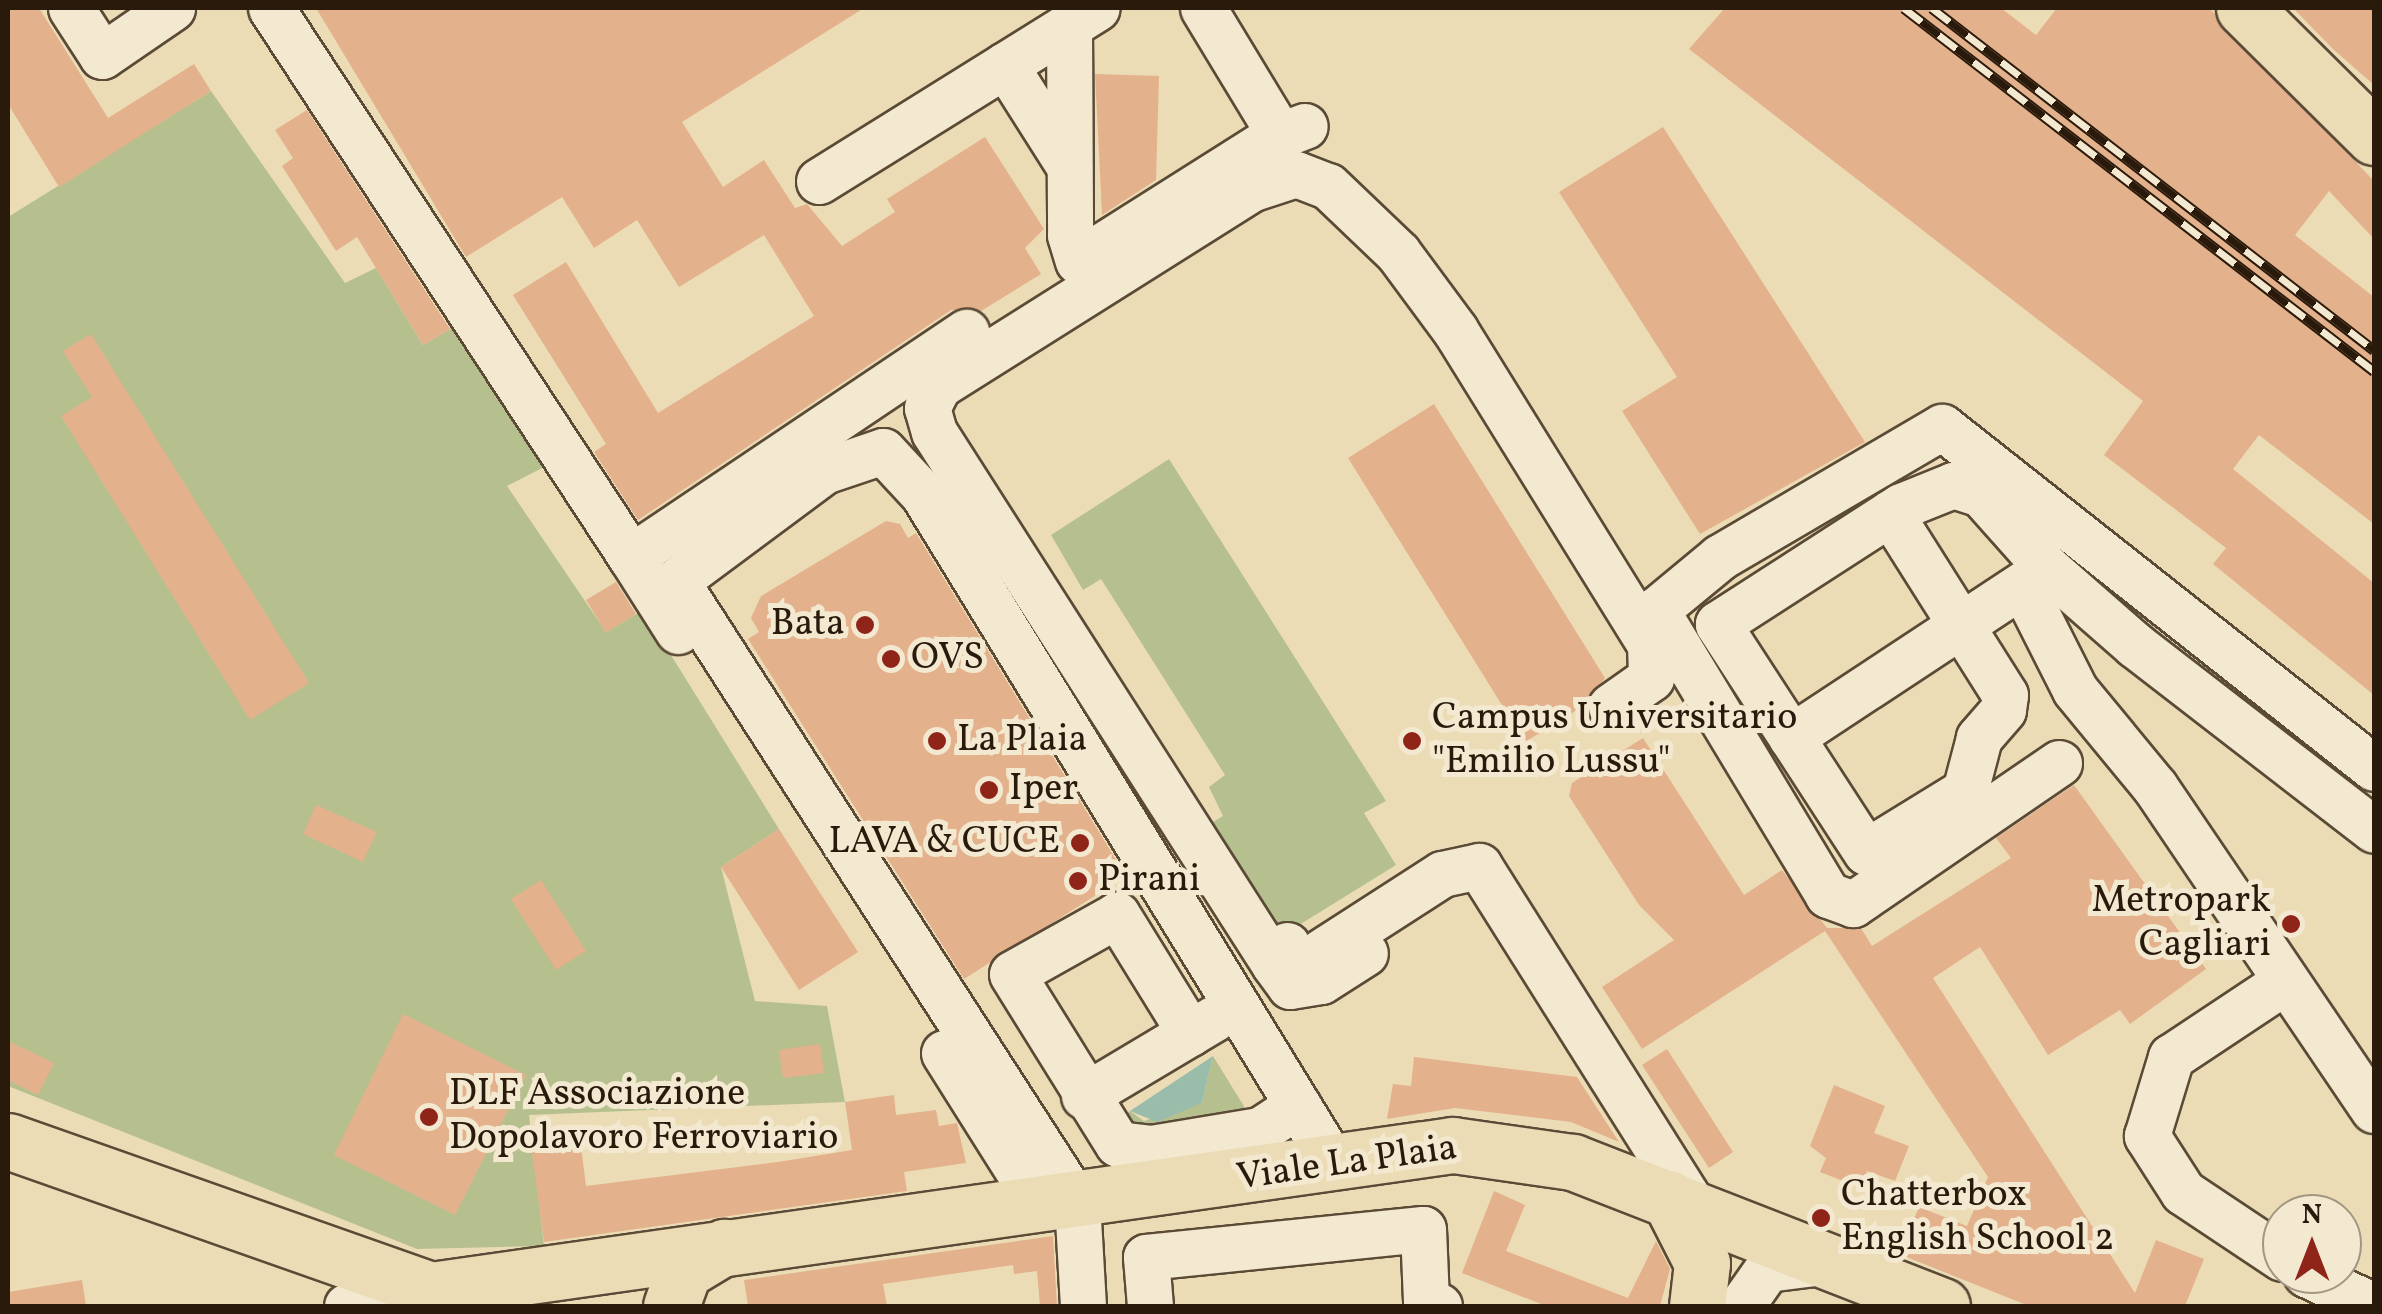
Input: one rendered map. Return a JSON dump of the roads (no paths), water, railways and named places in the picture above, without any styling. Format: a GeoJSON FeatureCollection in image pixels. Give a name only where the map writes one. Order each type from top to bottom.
{"type":"FeatureCollection","features":[{"type":"Feature","properties":{"kind":"main road"},"geometry":{"type":"LineString","coordinates":[[2244,8],[2374,138]]}},
{"type":"Feature","properties":{"kind":"main road"},"geometry":{"type":"LineString","coordinates":[[8,1141],[456,1298]]}},
{"type":"Feature","properties":{"kind":"main road","name":"Viale La Plaia"},"geometry":{"type":"LineString","coordinates":[[456,1298],[697,1280],[1059,1205],[1453,1146],[1508,1147],[1663,1196],[1942,1306]]}},
{"type":"Feature","properties":{"kind":"main road"},"geometry":{"type":"LineString","coordinates":[[1663,1196],[1702,1263],[1697,1306]]}},
{"type":"Feature","properties":{"kind":"street"},"geometry":{"type":"LineString","coordinates":[[71,8],[102,56],[175,9]]}},
{"type":"Feature","properties":{"kind":"street"},"geometry":{"type":"LineString","coordinates":[[271,8],[1059,1205]]}},
{"type":"Feature","properties":{"kind":"street"},"geometry":{"type":"LineString","coordinates":[[631,557],[830,417],[1292,131],[1203,8]]}},
{"type":"Feature","properties":{"kind":"street"},"geometry":{"type":"LineString","coordinates":[[1078,261],[1069,166],[1083,16]]}},
{"type":"Feature","properties":{"kind":"street"},"geometry":{"type":"LineString","coordinates":[[819,181],[1083,16]]}},
{"type":"Feature","properties":{"kind":"street"},"geometry":{"type":"LineString","coordinates":[[1005,65],[1069,166]]}},
{"type":"Feature","properties":{"kind":"street"},"geometry":{"type":"LineString","coordinates":[[1006,502],[962,424],[958,403],[1253,188],[1296,174],[1328,186],[1398,253],[1454,330],[1650,644],[1651,678],[1611,706]]}},
{"type":"Feature","properties":{"kind":"street"},"geometry":{"type":"LineString","coordinates":[[1177,268],[938,386],[928,397],[930,419],[1290,986],[1322,981],[1484,870]]}},
{"type":"Feature","properties":{"kind":"street"},"geometry":{"type":"LineString","coordinates":[[2059,764],[1854,904],[1828,895],[1656,610],[1720,557],[1942,428],[2374,768]]}},
{"type":"Feature","properties":{"kind":"street"},"geometry":{"type":"LineString","coordinates":[[1083,1306],[1059,1205],[983,1056],[676,581],[824,471],[883,452],[923,494],[1334,1163]]}},
{"type":"Feature","properties":{"kind":"street"},"geometry":{"type":"LineString","coordinates":[[1890,513],[2005,694],[2003,710],[1979,738],[1966,791],[1866,852],[1718,624],[1890,513],[1953,485],[1980,494],[2035,577],[2075,690],[2119,737],[2374,1110]]}},
{"type":"Feature","properties":{"kind":"street"},"geometry":{"type":"LineString","coordinates":[[1792,737],[2035,577]]}},
{"type":"Feature","properties":{"kind":"street"},"geometry":{"type":"LineString","coordinates":[[2035,577],[2374,830]]}},
{"type":"Feature","properties":{"kind":"street"},"geometry":{"type":"LineString","coordinates":[[1321,952],[1442,874],[1484,870]]}},
{"type":"Feature","properties":{"kind":"street"},"geometry":{"type":"LineString","coordinates":[[1484,870],[1615,1087],[1663,1196]]}},
{"type":"Feature","properties":{"kind":"street"},"geometry":{"type":"LineString","coordinates":[[1190,1032],[1117,915],[1012,974],[1084,1096],[1118,1144],[1152,1148],[1260,1130],[1298,1105]]}},
{"type":"Feature","properties":{"kind":"street"},"geometry":{"type":"LineString","coordinates":[[2262,1245],[2183,1192],[2146,1136],[2171,1056],[2284,982]]}},
{"type":"Feature","properties":{"kind":"street"},"geometry":{"type":"LineString","coordinates":[[1084,1096],[1236,1005]]}},
{"type":"Feature","properties":{"kind":"street"},"geometry":{"type":"LineString","coordinates":[[983,1056],[1040,1022]]}},
{"type":"Feature","properties":{"kind":"street"},"geometry":{"type":"LineString","coordinates":[[1615,1087],[1628,1135],[1663,1196]]}},
{"type":"Feature","properties":{"kind":"street"},"geometry":{"type":"LineString","coordinates":[[1150,1306],[1146,1257],[1423,1229],[1430,1305]]}},
{"type":"Feature","properties":{"kind":"street"},"geometry":{"type":"LineString","coordinates":[[1740,1306],[1767,1269],[1832,1262]]}},
{"type":"Feature","properties":{"kind":"street"},"geometry":{"type":"LineString","coordinates":[[2348,1294],[2374,1306]]}},
{"type":"Feature","properties":{"kind":"street"},"geometry":{"type":"LineString","coordinates":[[348,1306],[456,1298]]}},
{"type":"Feature","properties":{"kind":"railway"},"geometry":{"type":"LineString","coordinates":[[1904,8],[2374,371]]}},
{"type":"Feature","properties":{"kind":"railway"},"geometry":{"type":"LineString","coordinates":[[1932,8],[2374,350]]}},
{"type":"Feature","properties":{"kind":"place","name":"Bata"},"geometry":{"type":"Point","coordinates":[865,625]}},
{"type":"Feature","properties":{"kind":"place","name":"OVS"},"geometry":{"type":"Point","coordinates":[891,659]}},
{"type":"Feature","properties":{"kind":"place","name":"La Plaia"},"geometry":{"type":"Point","coordinates":[937,741]}},
{"type":"Feature","properties":{"kind":"place","name":"Campus Universitario \"Emilio Lussu\""},"geometry":{"type":"Point","coordinates":[1412,741]}},
{"type":"Feature","properties":{"kind":"place","name":"Iper"},"geometry":{"type":"Point","coordinates":[989,790]}},
{"type":"Feature","properties":{"kind":"place","name":"LAVA & CUCE"},"geometry":{"type":"Point","coordinates":[1080,843]}},
{"type":"Feature","properties":{"kind":"place","name":"Pirani"},"geometry":{"type":"Point","coordinates":[1078,881]}},
{"type":"Feature","properties":{"kind":"place","name":"Metropark Cagliari"},"geometry":{"type":"Point","coordinates":[2291,924]}},
{"type":"Feature","properties":{"kind":"place","name":"DLF Associazione Dopolavoro Ferroviario"},"geometry":{"type":"Point","coordinates":[429,1117]}},
{"type":"Feature","properties":{"kind":"place","name":"Chatterbox English School 2"},"geometry":{"type":"Point","coordinates":[1821,1218]}}]}
